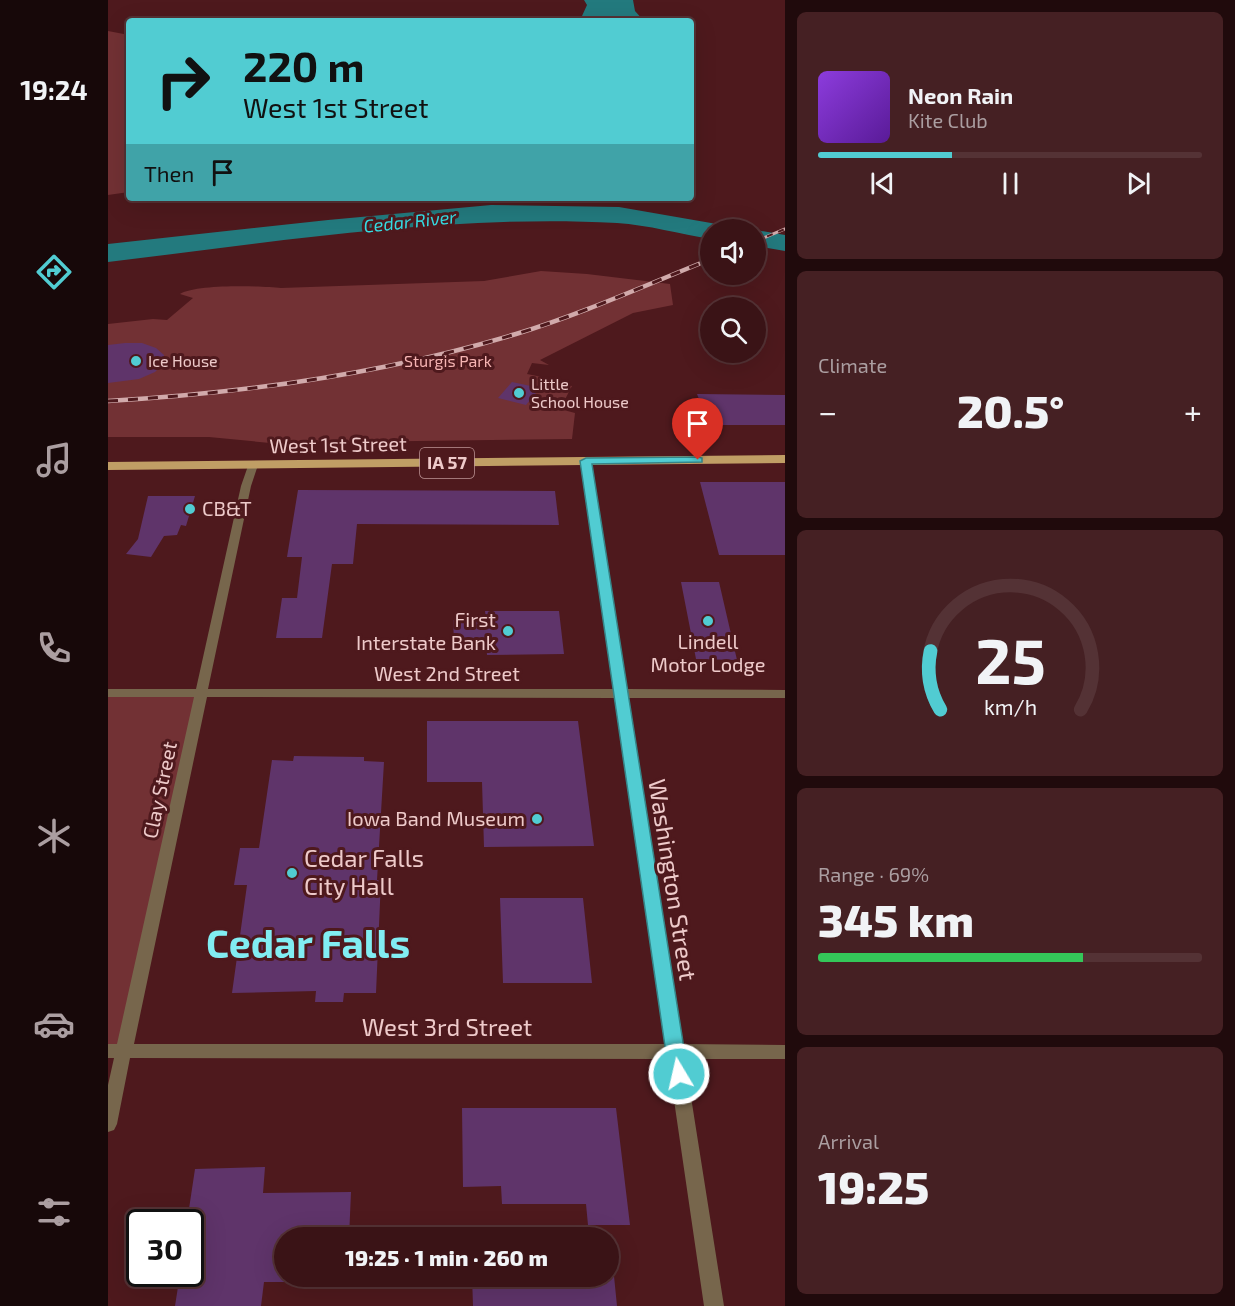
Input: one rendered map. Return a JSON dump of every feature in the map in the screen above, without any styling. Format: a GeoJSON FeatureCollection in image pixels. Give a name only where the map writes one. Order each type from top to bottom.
{"type":"FeatureCollection","features":[{"type":"Feature","properties":{"kind":"main road","name":"West 1st Street"},"geometry":{"type":"LineString","coordinates":[[108,466],[785,459]]}},
{"type":"Feature","properties":{"kind":"street","name":"Washington Street"},"geometry":{"type":"LineString","coordinates":[[586,461],[714,1306]]}},
{"type":"Feature","properties":{"kind":"street","name":"Clay Street"},"geometry":{"type":"LineString","coordinates":[[108,1124],[116,1051],[201,693],[246,486],[253,465]]}},
{"type":"Feature","properties":{"kind":"street","name":"West 2nd Street"},"geometry":{"type":"LineString","coordinates":[[108,693],[785,694]]}},
{"type":"Feature","properties":{"kind":"street","name":"West 3rd Street"},"geometry":{"type":"LineString","coordinates":[[116,1051],[785,1052]]}},
{"type":"Feature","properties":{"kind":"green space"},"geometry":{"type":"Polygon","coordinates":[[[108,31],[126,34],[126,192],[108,195],[108,31]]]}},
{"type":"Feature","properties":{"kind":"green space","name":"Sturgis Park"},"geometry":{"type":"Polygon","coordinates":[[[541,271],[670,284],[673,305],[633,313],[540,360],[549,365],[532,363],[527,374],[542,377],[540,380],[572,386],[560,409],[575,413],[572,439],[270,443],[209,437],[108,437],[108,324],[153,319],[167,320],[193,298],[180,294],[229,286],[281,288],[484,281],[541,271]]]}},
{"type":"Feature","properties":{"kind":"green space"},"geometry":{"type":"Polygon","coordinates":[[[108,693],[202,693],[124,1051],[108,1051],[108,693]]]}},
{"type":"Feature","properties":{"kind":"water"},"geometry":{"type":"Polygon","coordinates":[[[584,0],[633,0],[635,11],[641,18],[584,18],[582,16],[587,5],[584,0]]]}},
{"type":"Feature","properties":{"kind":"building","name":"Ice House"},"geometry":{"type":"Polygon","coordinates":[[[142,343],[156,348],[164,355],[163,364],[155,372],[139,379],[108,383],[108,345],[142,343]]]}},
{"type":"Feature","properties":{"kind":"building","name":"Little School House"},"geometry":{"type":"Polygon","coordinates":[[[512,382],[540,388],[526,405],[498,398],[512,382]]]}},
{"type":"Feature","properties":{"kind":"building"},"geometry":{"type":"Polygon","coordinates":[[[697,394],[785,395],[785,425],[709,425],[697,394]]]}},
{"type":"Feature","properties":{"kind":"building"},"geometry":{"type":"Polygon","coordinates":[[[700,482],[785,482],[785,555],[719,555],[700,482]]]}},
{"type":"Feature","properties":{"kind":"building"},"geometry":{"type":"Polygon","coordinates":[[[298,490],[555,491],[559,525],[357,524],[353,564],[332,564],[322,638],[276,638],[282,598],[297,598],[302,557],[287,557],[298,490]]]}},
{"type":"Feature","properties":{"kind":"building"},"geometry":{"type":"Polygon","coordinates":[[[148,496],[195,496],[186,526],[181,525],[177,535],[164,536],[151,557],[126,554],[138,539],[148,496]]]}},
{"type":"Feature","properties":{"kind":"building","name":"Lindell Motor Lodge"},"geometry":{"type":"Polygon","coordinates":[[[681,582],[719,582],[737,660],[696,659],[681,582]]]}},
{"type":"Feature","properties":{"kind":"building","name":"First Interstate Bank"},"geometry":{"type":"Polygon","coordinates":[[[485,611],[559,611],[564,654],[487,655],[486,642],[454,642],[453,620],[486,619],[485,611]]]}},
{"type":"Feature","properties":{"kind":"building"},"geometry":{"type":"Polygon","coordinates":[[[427,721],[578,721],[594,846],[484,847],[482,782],[427,782],[427,721]]]}},
{"type":"Feature","properties":{"kind":"building","name":"Cedar Falls City Hall"},"geometry":{"type":"Polygon","coordinates":[[[294,756],[364,757],[364,761],[384,762],[377,880],[381,880],[376,993],[344,993],[343,1002],[315,1002],[316,991],[232,993],[247,885],[234,885],[240,848],[259,848],[272,760],[293,761],[294,756]]]}},
{"type":"Feature","properties":{"kind":"building"},"geometry":{"type":"Polygon","coordinates":[[[500,898],[583,898],[592,983],[503,983],[500,898]]]}},
{"type":"Feature","properties":{"kind":"building"},"geometry":{"type":"Polygon","coordinates":[[[462,1108],[616,1108],[630,1225],[588,1225],[586,1204],[502,1204],[501,1186],[463,1187],[462,1108]]]}},
{"type":"Feature","properties":{"kind":"building"},"geometry":{"type":"Polygon","coordinates":[[[265,1167],[263,1193],[351,1192],[349,1227],[274,1227],[274,1282],[264,1282],[261,1306],[175,1306],[178,1287],[204,1287],[204,1209],[189,1209],[195,1169],[265,1167]]]}},
{"type":"Feature","properties":{"kind":"building"},"geometry":{"type":"Polygon","coordinates":[[[472,1287],[615,1287],[617,1306],[473,1306],[472,1287]]]}},
{"type":"Feature","properties":{"kind":"waterway","name":"Cedar River"},"geometry":{"type":"LineString","coordinates":[[108,253],[328,228],[491,213],[619,215],[700,229]]}},
{"type":"Feature","properties":{"kind":"waterway","name":"Cedar River"},"geometry":{"type":"LineString","coordinates":[[766,240],[785,243]]}},
{"type":"Feature","properties":{"kind":"railway"},"geometry":{"type":"LineString","coordinates":[[766,237],[785,229]]}},
{"type":"Feature","properties":{"kind":"railway"},"geometry":{"type":"LineString","coordinates":[[108,401],[263,387],[314,380],[416,360],[541,326],[700,263]]}},
{"type":"Feature","properties":{"kind":"place","name":"Ice House"},"geometry":{"type":"Point","coordinates":[136,361]}},
{"type":"Feature","properties":{"kind":"place","name":"Little School House"},"geometry":{"type":"Point","coordinates":[519,393]}},
{"type":"Feature","properties":{"kind":"place","name":"CB&T"},"geometry":{"type":"Point","coordinates":[190,509]}},
{"type":"Feature","properties":{"kind":"place","name":"Lindell Motor Lodge"},"geometry":{"type":"Point","coordinates":[708,621]}},
{"type":"Feature","properties":{"kind":"place","name":"First Interstate Bank"},"geometry":{"type":"Point","coordinates":[508,631]}},
{"type":"Feature","properties":{"kind":"place","name":"Iowa Band Museum"},"geometry":{"type":"Point","coordinates":[537,819]}},
{"type":"Feature","properties":{"kind":"place","name":"Cedar Falls City Hall"},"geometry":{"type":"Point","coordinates":[292,873]}},
{"type":"Feature","properties":{"kind":"district","name":"Cedar Falls"},"geometry":{"type":"Point","coordinates":[308,944]}},
{"type":"Feature","properties":{"kind":"route"},"geometry":{"type":"LineString","coordinates":[[679,1074],[586,461],[698,460]]}}]}
